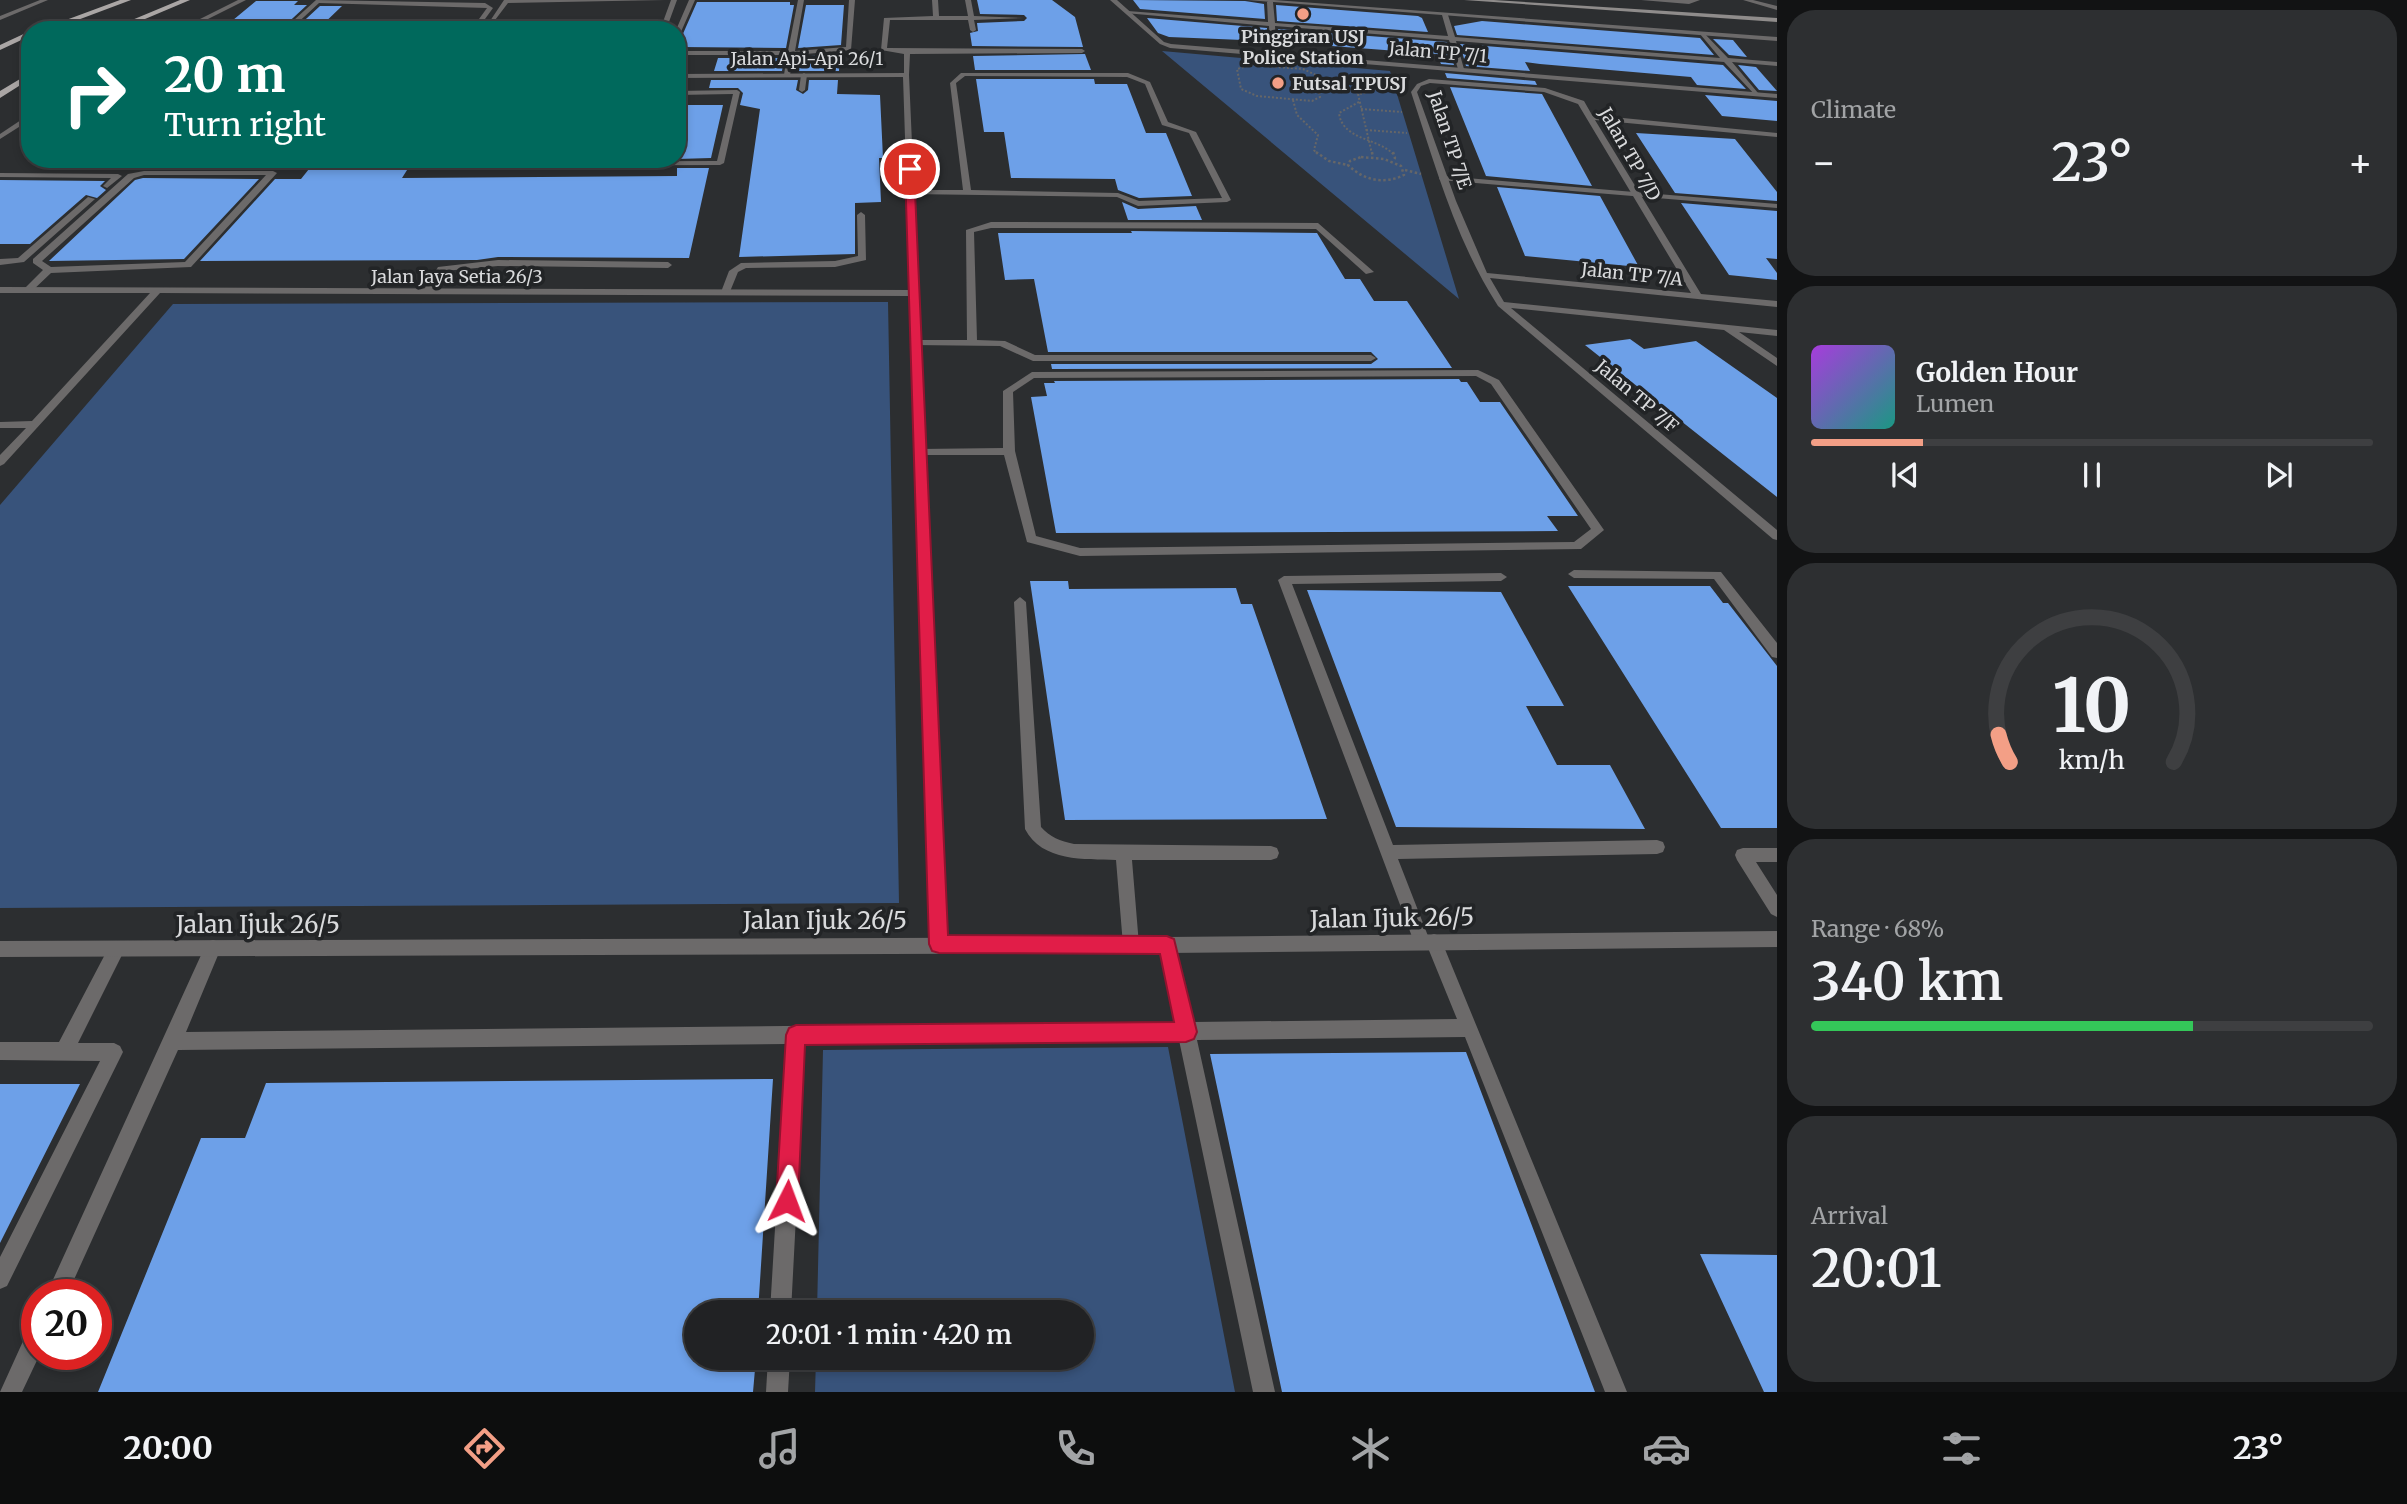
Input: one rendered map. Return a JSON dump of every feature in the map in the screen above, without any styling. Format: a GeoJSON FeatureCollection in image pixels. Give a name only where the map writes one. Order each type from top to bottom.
{"type":"FeatureCollection","features":[{"type":"Feature","properties":{"kind":"main road"},"geometry":{"type":"LineString","coordinates":[[62,21],[112,0]]}},
{"type":"Feature","properties":{"kind":"main road"},"geometry":{"type":"LineString","coordinates":[[67,21],[127,0]]}},
{"type":"Feature","properties":{"kind":"main road"},"geometry":{"type":"LineString","coordinates":[[134,21],[186,0]]}},
{"type":"Feature","properties":{"kind":"main road"},"geometry":{"type":"LineString","coordinates":[[1466,0],[1777,20]]}},
{"type":"Feature","properties":{"kind":"main road"},"geometry":{"type":"LineString","coordinates":[[0,48],[21,38]]}},
{"type":"Feature","properties":{"kind":"main road"},"geometry":{"type":"LineString","coordinates":[[0,95],[21,81]]}},
{"type":"Feature","properties":{"kind":"street"},"geometry":{"type":"LineString","coordinates":[[0,18],[45,0]]}},
{"type":"Feature","properties":{"kind":"street"},"geometry":{"type":"LineString","coordinates":[[200,21],[243,0]]}},
{"type":"Feature","properties":{"kind":"street"},"geometry":{"type":"LineString","coordinates":[[283,21],[307,0]]}},
{"type":"Feature","properties":{"kind":"street"},"geometry":{"type":"LineString","coordinates":[[492,21],[506,1],[662,0]]}},
{"type":"Feature","properties":{"kind":"street"},"geometry":{"type":"LineString","coordinates":[[666,21],[674,0]]}},
{"type":"Feature","properties":{"kind":"street"},"geometry":{"type":"LineString","coordinates":[[683,21],[692,0]]}},
{"type":"Feature","properties":{"kind":"street"},"geometry":{"type":"LineString","coordinates":[[787,75],[801,0]]}},
{"type":"Feature","properties":{"kind":"street"},"geometry":{"type":"LineString","coordinates":[[686,53],[789,53],[849,49],[852,0]]}},
{"type":"Feature","properties":{"kind":"street"},"geometry":{"type":"LineString","coordinates":[[935,0],[936,18]]}},
{"type":"Feature","properties":{"kind":"street"},"geometry":{"type":"LineString","coordinates":[[968,0],[973,30]]}},
{"type":"Feature","properties":{"kind":"street","name":"Jalan TP 7/1"},"geometry":{"type":"LineString","coordinates":[[1113,0],[1162,43],[1170,46],[1777,96]]}},
{"type":"Feature","properties":{"kind":"street"},"geometry":{"type":"LineString","coordinates":[[1250,0],[1777,39]]}},
{"type":"Feature","properties":{"kind":"street"},"geometry":{"type":"LineString","coordinates":[[1644,0],[1691,1]]}},
{"type":"Feature","properties":{"kind":"street"},"geometry":{"type":"LineString","coordinates":[[1746,0],[1776,8]]}},
{"type":"Feature","properties":{"kind":"street"},"geometry":{"type":"LineString","coordinates":[[296,21],[318,1],[485,5],[490,8],[481,21]]}},
{"type":"Feature","properties":{"kind":"street"},"geometry":{"type":"LineString","coordinates":[[1270,2],[1274,54]]}},
{"type":"Feature","properties":{"kind":"street"},"geometry":{"type":"LineString","coordinates":[[1128,13],[1777,64]]}},
{"type":"Feature","properties":{"kind":"street"},"geometry":{"type":"LineString","coordinates":[[1445,15],[1461,69]]}},
{"type":"Feature","properties":{"kind":"street"},"geometry":{"type":"LineString","coordinates":[[1021,18],[887,19],[884,50],[1082,51]]}},
{"type":"Feature","properties":{"kind":"street"},"geometry":{"type":"LineString","coordinates":[[1703,34],[1756,94]]}},
{"type":"Feature","properties":{"kind":"street"},"geometry":{"type":"LineString","coordinates":[[906,52],[906,75]]}},
{"type":"Feature","properties":{"kind":"street"},"geometry":{"type":"LineString","coordinates":[[911,192],[967,193],[1118,195],[1138,204],[1227,200],[1192,132],[1165,123],[1148,83],[1128,75],[963,74],[953,83],[967,193]]}},
{"type":"Feature","properties":{"kind":"street"},"geometry":{"type":"LineString","coordinates":[[802,90],[804,75]]}},
{"type":"Feature","properties":{"kind":"street","name":"Jalan Api-Api 26/1"},"geometry":{"type":"LineString","coordinates":[[686,76],[906,75],[939,944]]}},
{"type":"Feature","properties":{"kind":"street","name":"Jalan TP 7/E"},"geometry":{"type":"LineString","coordinates":[[1483,275],[1443,178],[1414,92],[1419,85],[1429,81],[1495,86]]}},
{"type":"Feature","properties":{"kind":"street","name":"Jalan TP 7/D"},"geometry":{"type":"LineString","coordinates":[[1495,86],[1545,90],[1581,103],[1698,296]]}},
{"type":"Feature","properties":{"kind":"street"},"geometry":{"type":"LineString","coordinates":[[686,93],[737,93],[720,163],[686,163]]}},
{"type":"Feature","properties":{"kind":"street"},"geometry":{"type":"LineString","coordinates":[[1590,117],[1776,137]]}},
{"type":"Feature","properties":{"kind":"street"},"geometry":{"type":"LineString","coordinates":[[0,137],[21,122]]}},
{"type":"Feature","properties":{"kind":"street"},"geometry":{"type":"LineString","coordinates":[[28,290],[49,270],[188,265],[272,173],[144,173],[131,176],[36,261],[49,270]]}},
{"type":"Feature","properties":{"kind":"street"},"geometry":{"type":"LineString","coordinates":[[0,175],[118,176],[21,260],[0,262]]}},
{"type":"Feature","properties":{"kind":"street"},"geometry":{"type":"LineString","coordinates":[[1443,178],[1777,206]]}},
{"type":"Feature","properties":{"kind":"street"},"geometry":{"type":"LineString","coordinates":[[726,292],[734,271],[744,265],[835,264],[863,258],[861,215]]}},
{"type":"Feature","properties":{"kind":"street"},"geometry":{"type":"LineString","coordinates":[[972,343],[970,230],[991,225],[1318,226],[1369,272]]}},
{"type":"Feature","properties":{"kind":"street"},"geometry":{"type":"LineString","coordinates":[[428,291],[442,269],[454,265],[498,262],[668,265]]}},
{"type":"Feature","properties":{"kind":"street","name":"Jalan TP 7/A"},"geometry":{"type":"LineString","coordinates":[[1483,275],[1777,304]]}},
{"type":"Feature","properties":{"kind":"street","name":"Jalan TP 7/F"},"geometry":{"type":"LineString","coordinates":[[1483,275],[1501,304],[1777,536]]}},
{"type":"Feature","properties":{"kind":"street","name":"Jalan Jaya Setia 26/3"},"geometry":{"type":"LineString","coordinates":[[0,290],[914,293]]}},
{"type":"Feature","properties":{"kind":"street"},"geometry":{"type":"LineString","coordinates":[[0,462],[158,290]]}},
{"type":"Feature","properties":{"kind":"street"},"geometry":{"type":"LineString","coordinates":[[1501,304],[1777,333]]}},
{"type":"Feature","properties":{"kind":"street"},"geometry":{"type":"LineString","coordinates":[[1726,328],[1777,363]]}},
{"type":"Feature","properties":{"kind":"street"},"geometry":{"type":"LineString","coordinates":[[916,343],[1002,343],[1033,358],[1371,358]]}},
{"type":"Feature","properties":{"kind":"street"},"geometry":{"type":"LineString","coordinates":[[1478,373],[1495,382],[1598,530],[1577,546],[1080,552],[1031,539],[1009,451],[1008,391],[1032,375],[1478,373]]}},
{"type":"Feature","properties":{"kind":"street"},"geometry":{"type":"LineString","coordinates":[[0,425],[34,425]]}},
{"type":"Feature","properties":{"kind":"street"},"geometry":{"type":"LineString","coordinates":[[920,452],[1009,451]]}},
{"type":"Feature","properties":{"kind":"street"},"geometry":{"type":"LineString","coordinates":[[1573,574],[1717,575],[1777,653]]}},
{"type":"Feature","properties":{"kind":"street"},"geometry":{"type":"LineString","coordinates":[[1501,577],[1284,580],[1386,852],[1470,1028],[1616,1392]]}},
{"type":"Feature","properties":{"kind":"street"},"geometry":{"type":"LineString","coordinates":[[1020,602],[1034,829],[1040,838],[1060,850],[1123,853],[1271,853]]}},
{"type":"Feature","properties":{"kind":"street"},"geometry":{"type":"LineString","coordinates":[[1386,852],[1657,847]]}},
{"type":"Feature","properties":{"kind":"street"},"geometry":{"type":"LineString","coordinates":[[1123,853],[1131,944]]}},
{"type":"Feature","properties":{"kind":"street"},"geometry":{"type":"LineString","coordinates":[[1777,855],[1743,855],[1777,909]]}},
{"type":"Feature","properties":{"kind":"street","name":"Jalan Ijuk 26/5"},"geometry":{"type":"LineString","coordinates":[[0,949],[1167,945],[1777,939]]}},
{"type":"Feature","properties":{"kind":"street"},"geometry":{"type":"LineString","coordinates":[[1167,945],[1264,1392]]}},
{"type":"Feature","properties":{"kind":"street"},"geometry":{"type":"LineString","coordinates":[[63,1279],[213,948]]}},
{"type":"Feature","properties":{"kind":"street"},"geometry":{"type":"LineString","coordinates":[[64,1052],[117,949]]}},
{"type":"Feature","properties":{"kind":"street"},"geometry":{"type":"LineString","coordinates":[[173,1041],[1470,1028]]}},
{"type":"Feature","properties":{"kind":"street"},"geometry":{"type":"LineString","coordinates":[[782,1300],[796,1035]]}},
{"type":"Feature","properties":{"kind":"street"},"geometry":{"type":"LineString","coordinates":[[0,1051],[114,1052],[0,1279]]}},
{"type":"Feature","properties":{"kind":"street"},"geometry":{"type":"LineString","coordinates":[[11,1392],[21,1370]]}},
{"type":"Feature","properties":{"kind":"street"},"geometry":{"type":"LineString","coordinates":[[777,1392],[778,1370]]}},
{"type":"Feature","properties":{"kind":"path"},"geometry":{"type":"LineString","coordinates":[[1251,65],[1303,69],[1316,75],[1317,85],[1320,97],[1312,101],[1257,96],[1241,89],[1237,69],[1251,65]]}},
{"type":"Feature","properties":{"kind":"path"},"geometry":{"type":"LineString","coordinates":[[1338,87],[1341,83],[1354,82],[1372,89],[1414,92]]}},
{"type":"Feature","properties":{"kind":"path"},"geometry":{"type":"LineString","coordinates":[[1317,85],[1338,87],[1345,92],[1357,94],[1367,94],[1372,89]]}},
{"type":"Feature","properties":{"kind":"path"},"geometry":{"type":"LineString","coordinates":[[1357,94],[1373,157]]}},
{"type":"Feature","properties":{"kind":"path"},"geometry":{"type":"LineString","coordinates":[[1293,100],[1297,115],[1318,135],[1314,150],[1317,155],[1333,163],[1348,165],[1360,176],[1390,180],[1399,178],[1405,170],[1393,161],[1373,157],[1355,158],[1348,165]]}},
{"type":"Feature","properties":{"kind":"path"},"geometry":{"type":"LineString","coordinates":[[1359,102],[1339,113],[1340,121],[1352,133],[1392,151],[1395,158],[1393,161]]}},
{"type":"Feature","properties":{"kind":"path"},"geometry":{"type":"LineString","coordinates":[[1361,108],[1422,114]]}},
{"type":"Feature","properties":{"kind":"path"},"geometry":{"type":"LineString","coordinates":[[1366,130],[1429,135]]}},
{"type":"Feature","properties":{"kind":"shaded area"},"geometry":{"type":"Polygon","coordinates":[[[1162,51],[1390,71],[1459,299],[1162,51]]]}},
{"type":"Feature","properties":{"kind":"shaded area"},"geometry":{"type":"Polygon","coordinates":[[[888,302],[899,903],[0,908],[0,505],[173,304],[888,302]]]}},
{"type":"Feature","properties":{"kind":"shaded area"},"geometry":{"type":"Polygon","coordinates":[[[1168,1047],[1235,1392],[815,1392],[816,1370],[1094,1370],[1094,1300],[817,1300],[823,1050],[1168,1047]]]}},
{"type":"Feature","properties":{"kind":"building"},"geometry":{"type":"Polygon","coordinates":[[[977,0],[1052,0],[1075,17],[1083,47],[972,46],[970,33],[978,31],[977,23],[1024,21],[1027,18],[1024,15],[980,14],[977,0]]]}},
{"type":"Feature","properties":{"kind":"building"},"geometry":{"type":"Polygon","coordinates":[[[1133,0],[1245,1],[1264,4],[1265,19],[1140,9],[1133,0]]]}},
{"type":"Feature","properties":{"kind":"building"},"geometry":{"type":"Polygon","coordinates":[[[256,1],[298,1],[294,5],[307,5],[290,21],[232,21],[256,1]]]}},
{"type":"Feature","properties":{"kind":"building"},"geometry":{"type":"Polygon","coordinates":[[[697,2],[790,2],[790,5],[794,5],[786,48],[686,47],[686,27],[697,2]]]}},
{"type":"Feature","properties":{"kind":"building"},"geometry":{"type":"Polygon","coordinates":[[[806,5],[844,5],[841,45],[798,48],[806,5]]]}},
{"type":"Feature","properties":{"kind":"building"},"geometry":{"type":"Polygon","coordinates":[[[1276,5],[1418,16],[1422,18],[1428,32],[1277,21],[1276,5]]]}},
{"type":"Feature","properties":{"kind":"building"},"geometry":{"type":"Polygon","coordinates":[[[320,6],[342,6],[326,21],[304,21],[320,6]]]}},
{"type":"Feature","properties":{"kind":"building"},"geometry":{"type":"Polygon","coordinates":[[[1147,18],[1267,28],[1267,41],[1169,37],[1158,33],[1147,18]]]}},
{"type":"Feature","properties":{"kind":"building"},"geometry":{"type":"Polygon","coordinates":[[[1482,21],[1700,38],[1714,55],[1457,35],[1454,26],[1482,21]]]}},
{"type":"Feature","properties":{"kind":"building"},"geometry":{"type":"Polygon","coordinates":[[[1278,29],[1447,42],[1454,65],[1441,64],[1437,54],[1279,42],[1278,29]]]}},
{"type":"Feature","properties":{"kind":"building"},"geometry":{"type":"Polygon","coordinates":[[[1713,39],[1733,40],[1747,57],[1729,55],[1713,39]]]}},
{"type":"Feature","properties":{"kind":"building"},"geometry":{"type":"Polygon","coordinates":[[[1460,44],[1723,65],[1746,89],[1697,85],[1691,77],[1525,62],[1530,71],[1466,66],[1460,44]]]}},
{"type":"Feature","properties":{"kind":"building"},"geometry":{"type":"Polygon","coordinates":[[[840,54],[839,71],[794,71],[796,57],[840,54]]]}},
{"type":"Feature","properties":{"kind":"building"},"geometry":{"type":"Polygon","coordinates":[[[1085,54],[1091,70],[975,70],[973,56],[1085,54]]]}},
{"type":"Feature","properties":{"kind":"building"},"geometry":{"type":"Polygon","coordinates":[[[718,58],[784,58],[782,71],[714,71],[718,58]]]}},
{"type":"Feature","properties":{"kind":"building"},"geometry":{"type":"Polygon","coordinates":[[[1738,65],[1756,67],[1777,91],[1759,90],[1738,65]]]}},
{"type":"Feature","properties":{"kind":"building"},"geometry":{"type":"Polygon","coordinates":[[[1445,73],[1535,81],[1537,85],[1447,78],[1445,73]]]}},
{"type":"Feature","properties":{"kind":"building"},"geometry":{"type":"Polygon","coordinates":[[[976,79],[1094,79],[1095,84],[1127,84],[1146,133],[1166,133],[1192,196],[1139,198],[1118,190],[1115,179],[1011,178],[1004,132],[984,132],[976,79]]]}},
{"type":"Feature","properties":{"kind":"building"},"geometry":{"type":"Polygon","coordinates":[[[711,80],[798,80],[796,90],[803,94],[808,90],[809,80],[838,80],[837,94],[880,95],[883,158],[879,158],[881,202],[855,203],[855,254],[739,257],[760,109],[740,105],[743,93],[738,88],[709,88],[711,80]]]}},
{"type":"Feature","properties":{"kind":"building"},"geometry":{"type":"Polygon","coordinates":[[[1450,87],[1542,94],[1592,186],[1486,176],[1450,87]]]}},
{"type":"Feature","properties":{"kind":"building"},"geometry":{"type":"Polygon","coordinates":[[[1705,95],[1777,101],[1777,121],[1722,116],[1705,95]]]}},
{"type":"Feature","properties":{"kind":"building"},"geometry":{"type":"Polygon","coordinates":[[[686,105],[723,105],[711,158],[686,159],[686,105]]]}},
{"type":"Feature","properties":{"kind":"building"},"geometry":{"type":"Polygon","coordinates":[[[1636,133],[1735,139],[1777,192],[1777,201],[1675,193],[1636,133]]]}},
{"type":"Feature","properties":{"kind":"building"},"geometry":{"type":"Polygon","coordinates":[[[310,168],[408,168],[402,178],[677,176],[677,168],[709,168],[689,258],[498,257],[477,260],[200,261],[275,179],[301,179],[310,168]]]}},
{"type":"Feature","properties":{"kind":"building"},"geometry":{"type":"Polygon","coordinates":[[[259,179],[184,259],[49,261],[135,180],[259,179]]]}},
{"type":"Feature","properties":{"kind":"building"},"geometry":{"type":"Polygon","coordinates":[[[0,180],[105,181],[100,186],[106,190],[97,198],[86,195],[30,244],[0,244],[0,180]]]}},
{"type":"Feature","properties":{"kind":"building"},"geometry":{"type":"Polygon","coordinates":[[[1497,187],[1600,196],[1639,267],[1525,256],[1497,187]]]}},
{"type":"Feature","properties":{"kind":"building"},"geometry":{"type":"Polygon","coordinates":[[[1122,202],[1138,209],[1196,206],[1202,220],[1128,220],[1122,202]]]}},
{"type":"Feature","properties":{"kind":"building"},"geometry":{"type":"Polygon","coordinates":[[[1681,203],[1777,211],[1777,259],[1766,258],[1777,273],[1777,280],[1729,275],[1681,203]]]}},
{"type":"Feature","properties":{"kind":"building"},"geometry":{"type":"Polygon","coordinates":[[[1131,231],[1317,233],[1345,279],[1360,279],[1374,301],[1407,301],[1452,368],[1052,369],[1051,364],[1371,364],[1378,359],[1371,352],[1048,352],[1034,279],[1005,280],[998,233],[1132,233],[1131,231]]]}},
{"type":"Feature","properties":{"kind":"building"},"geometry":{"type":"Polygon","coordinates":[[[1630,339],[1644,349],[1696,341],[1777,398],[1777,497],[1585,345],[1630,339]]]}},
{"type":"Feature","properties":{"kind":"building"},"geometry":{"type":"Polygon","coordinates":[[[1459,379],[1461,382],[1467,382],[1480,402],[1500,402],[1578,516],[1547,516],[1558,531],[1056,533],[1031,397],[1047,396],[1044,383],[1459,379]]]}},
{"type":"Feature","properties":{"kind":"building"},"geometry":{"type":"Polygon","coordinates":[[[1030,581],[1068,581],[1069,589],[1236,588],[1241,604],[1252,604],[1327,819],[1065,820],[1030,581]]]}},
{"type":"Feature","properties":{"kind":"building"},"geometry":{"type":"Polygon","coordinates":[[[1568,586],[1710,586],[1723,603],[1728,603],[1777,666],[1777,828],[1721,828],[1568,586]]]}},
{"type":"Feature","properties":{"kind":"building"},"geometry":{"type":"Polygon","coordinates":[[[1307,590],[1501,592],[1564,706],[1526,706],[1557,765],[1610,765],[1645,829],[1396,827],[1307,590]]]}},
{"type":"Feature","properties":{"kind":"building"},"geometry":{"type":"Polygon","coordinates":[[[1466,1052],[1595,1392],[1282,1392],[1210,1054],[1466,1052]]]}},
{"type":"Feature","properties":{"kind":"building"},"geometry":{"type":"Polygon","coordinates":[[[773,1079],[759,1300],[684,1300],[684,1370],[755,1370],[753,1392],[98,1392],[107,1370],[112,1370],[112,1357],[201,1138],[245,1138],[266,1083],[773,1079]]]}},
{"type":"Feature","properties":{"kind":"building"},"geometry":{"type":"Polygon","coordinates":[[[0,1084],[80,1084],[0,1243],[0,1084]]]}},
{"type":"Feature","properties":{"kind":"building"},"geometry":{"type":"Polygon","coordinates":[[[1700,1254],[1777,1255],[1777,1392],[1764,1392],[1700,1254]]]}},
{"type":"Feature","properties":{"kind":"place","name":"Pinggiran USJ Police Station"},"geometry":{"type":"Point","coordinates":[1303,14]}},
{"type":"Feature","properties":{"kind":"place","name":"Futsal TPUSJ"},"geometry":{"type":"Point","coordinates":[1278,83]}},
{"type":"Feature","properties":{"kind":"route"},"geometry":{"type":"LineString","coordinates":[[787,1201],[796,1035],[1186,1032],[1167,945],[939,944],[910,169]]}}]}
